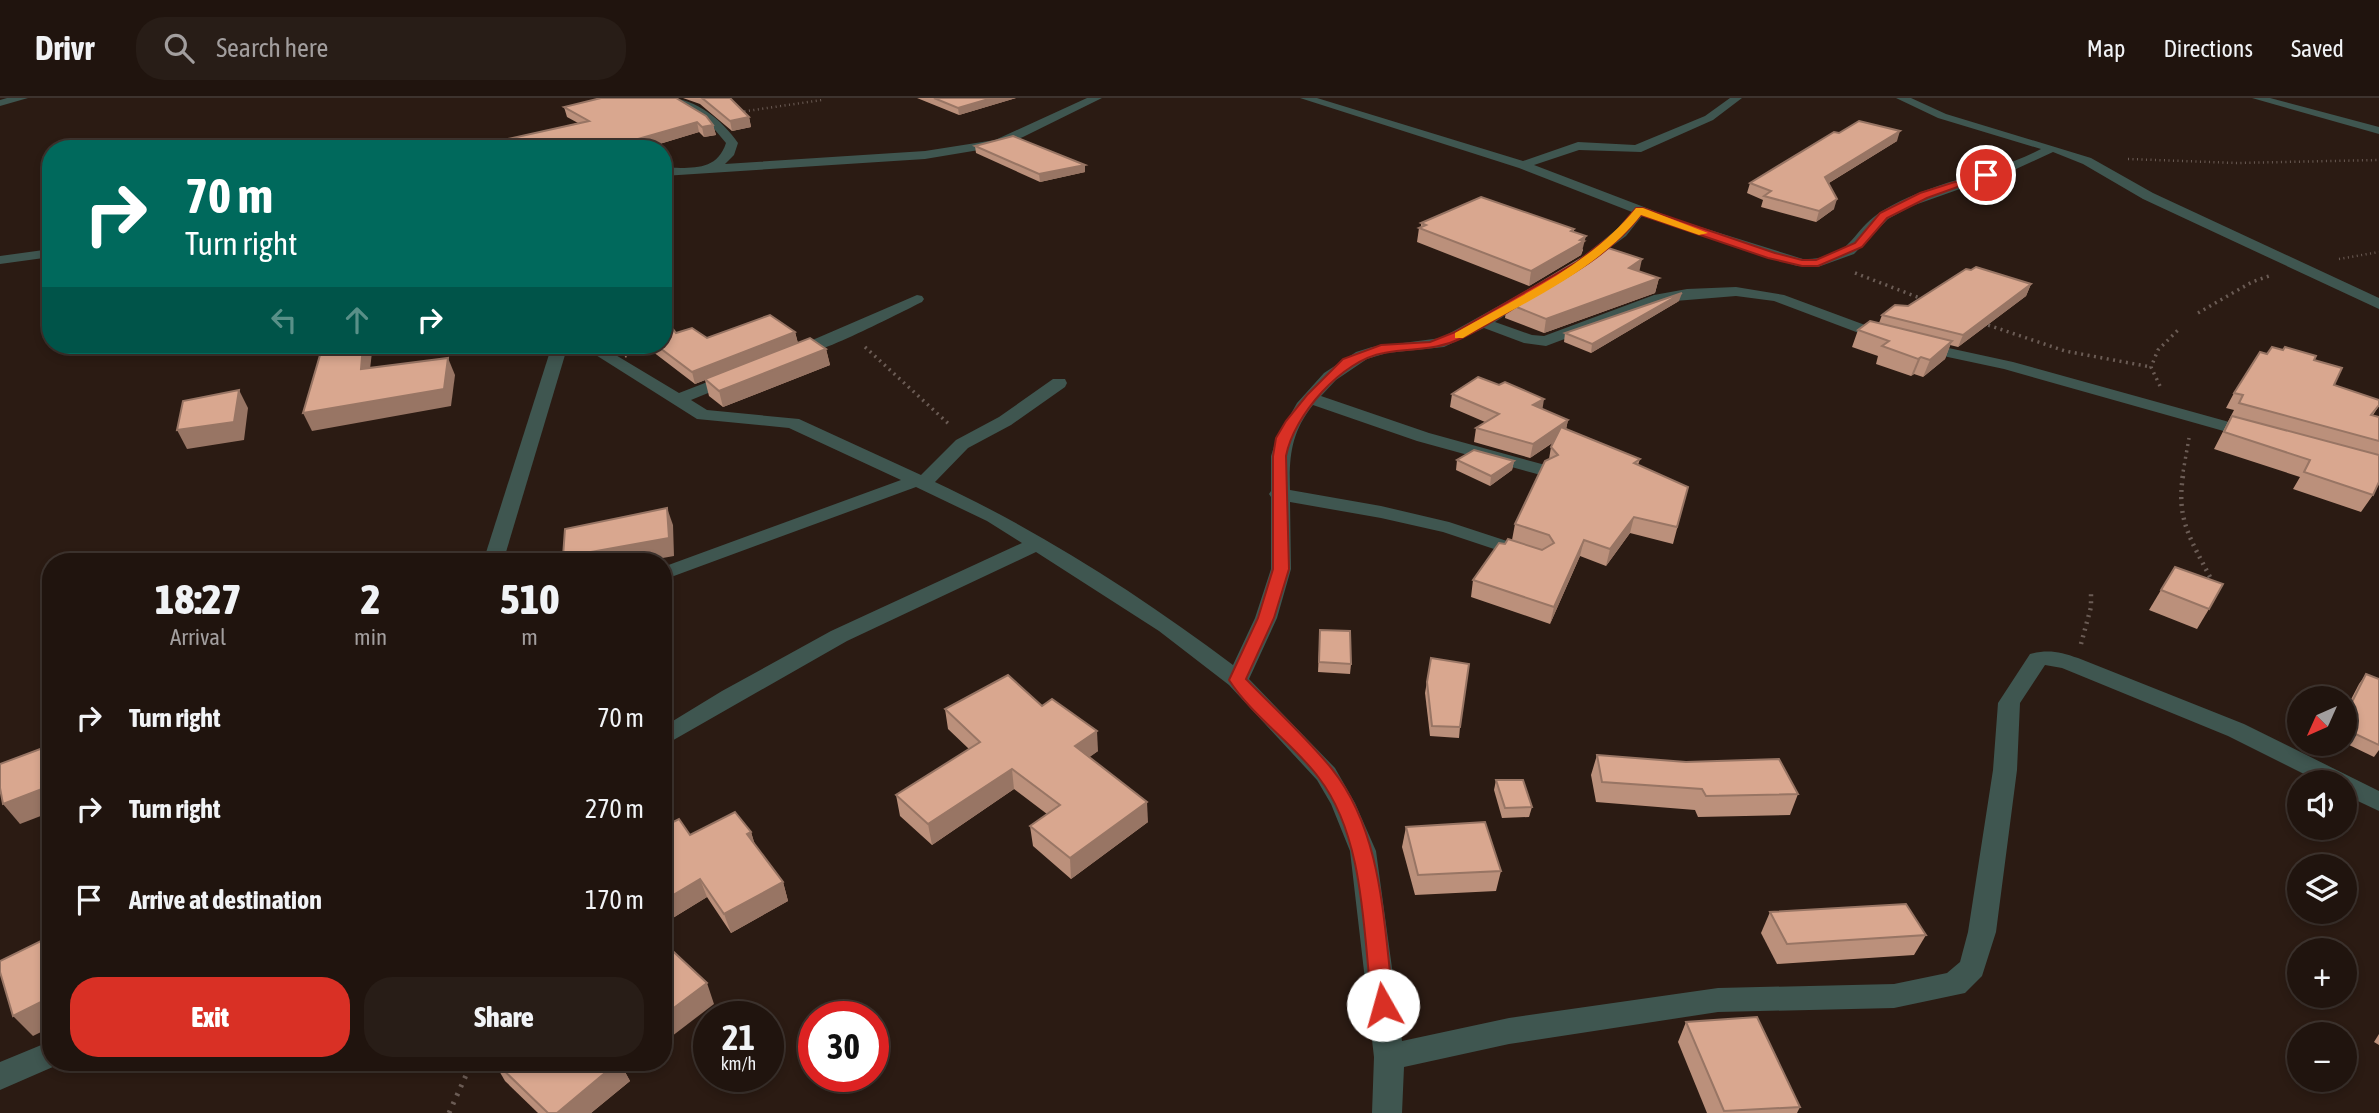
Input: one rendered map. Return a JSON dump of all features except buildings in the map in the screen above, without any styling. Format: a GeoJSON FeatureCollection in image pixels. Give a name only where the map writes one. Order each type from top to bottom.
{"type":"FeatureCollection","features":[{"type":"Feature","properties":{"kind":"street"},"geometry":{"type":"LineString","coordinates":[[0,103],[22,98]]}},
{"type":"Feature","properties":{"kind":"street"},"geometry":{"type":"LineString","coordinates":[[676,99],[692,98]]}},
{"type":"Feature","properties":{"kind":"street"},"geometry":{"type":"LineString","coordinates":[[672,171],[966,150],[1019,135],[1096,98]]}},
{"type":"Feature","properties":{"kind":"street"},"geometry":{"type":"LineString","coordinates":[[1306,98],[1523,165],[1639,211],[1772,256],[1802,263],[1825,261],[1858,245],[1884,216],[1923,195],[2022,164],[2052,148]]}},
{"type":"Feature","properties":{"kind":"street"},"geometry":{"type":"LineString","coordinates":[[1523,165],[1578,146],[1637,149],[1709,118],[1737,98]]}},
{"type":"Feature","properties":{"kind":"street"},"geometry":{"type":"LineString","coordinates":[[1902,98],[2087,161],[2148,195],[2379,304]]}},
{"type":"Feature","properties":{"kind":"street"},"geometry":{"type":"LineString","coordinates":[[2257,98],[2379,131]]}},
{"type":"Feature","properties":{"kind":"street"},"geometry":{"type":"LineString","coordinates":[[676,99],[720,125],[732,143],[728,156],[713,169]]}},
{"type":"Feature","properties":{"kind":"street"},"geometry":{"type":"LineString","coordinates":[[1562,275],[1581,265],[1621,233],[1639,211]]}},
{"type":"Feature","properties":{"kind":"street"},"geometry":{"type":"LineString","coordinates":[[0,260],[42,254]]}},
{"type":"Feature","properties":{"kind":"street"},"geometry":{"type":"LineString","coordinates":[[1237,680],[1266,618],[1281,569],[1278,494],[1283,438],[1311,398],[1347,362],[1381,349],[1432,346],[1448,341],[1544,285]]}},
{"type":"Feature","properties":{"kind":"street"},"geometry":{"type":"LineString","coordinates":[[1481,322],[1530,340],[1546,341],[1678,293],[1756,293],[1776,297],[1895,340],[2007,365],[2268,438]]}},
{"type":"Feature","properties":{"kind":"street"},"geometry":{"type":"LineString","coordinates":[[775,361],[848,332],[917,299]]}},
{"type":"Feature","properties":{"kind":"street"},"geometry":{"type":"LineString","coordinates":[[496,553],[557,354]]}},
{"type":"Feature","properties":{"kind":"street"},"geometry":{"type":"LineString","coordinates":[[603,354],[703,415],[793,423],[994,517],[1167,626],[1237,680],[1326,774],[1343,803],[1363,851],[1389,1057],[1387,1113]]}},
{"type":"Feature","properties":{"kind":"street"},"geometry":{"type":"LineString","coordinates":[[677,400],[750,371]]}},
{"type":"Feature","properties":{"kind":"street"},"geometry":{"type":"LineString","coordinates":[[672,571],[921,481],[962,444],[1005,421],[1059,383]]}},
{"type":"Feature","properties":{"kind":"street"},"geometry":{"type":"LineString","coordinates":[[1311,398],[1423,437],[1543,470]]}},
{"type":"Feature","properties":{"kind":"street"},"geometry":{"type":"LineString","coordinates":[[1278,494],[1381,512],[1449,528],[1538,558]]}},
{"type":"Feature","properties":{"kind":"street"},"geometry":{"type":"LineString","coordinates":[[672,732],[730,696],[839,636],[1037,544]]}},
{"type":"Feature","properties":{"kind":"street"},"geometry":{"type":"LineString","coordinates":[[1389,1057],[1509,1031],[1718,1000],[1894,996],[1955,984],[1972,968],[1982,932],[2005,770],[2009,703],[2038,659],[2053,657],[2077,665],[2236,730],[2317,770]]}},
{"type":"Feature","properties":{"kind":"street"},"geometry":{"type":"LineString","coordinates":[[2357,790],[2379,802]]}},
{"type":"Feature","properties":{"kind":"street"},"geometry":{"type":"LineString","coordinates":[[0,1076],[42,1058]]}},
{"type":"Feature","properties":{"kind":"path"},"geometry":{"type":"LineString","coordinates":[[708,117],[822,100]]}},
{"type":"Feature","properties":{"kind":"path"},"geometry":{"type":"LineString","coordinates":[[2087,161],[2140,159],[2236,163],[2379,160]]}},
{"type":"Feature","properties":{"kind":"path"},"geometry":{"type":"LineString","coordinates":[[1825,261],[1929,302]]}},
{"type":"Feature","properties":{"kind":"path"},"geometry":{"type":"LineString","coordinates":[[2198,313],[2252,282],[2298,266]]}},
{"type":"Feature","properties":{"kind":"path"},"geometry":{"type":"LineString","coordinates":[[1975,321],[2094,360],[2151,367]]}},
{"type":"Feature","properties":{"kind":"path"},"geometry":{"type":"LineString","coordinates":[[2180,328],[2158,351],[2151,367],[2161,388],[2186,416],[2179,499],[2185,528],[2210,577]]}},
{"type":"Feature","properties":{"kind":"path"},"geometry":{"type":"LineString","coordinates":[[848,332],[956,430],[962,444]]}},
{"type":"Feature","properties":{"kind":"path"},"geometry":{"type":"LineString","coordinates":[[2077,665],[2091,607],[2091,590]]}},
{"type":"Feature","properties":{"kind":"path"},"geometry":{"type":"LineString","coordinates":[[449,1113],[468,1071]]}},
{"type":"Feature","properties":{"kind":"slow traffic"},"geometry":{"type":"LineString","coordinates":[[1459,335],[1581,265],[1621,233],[1639,211],[1702,233]]}},
{"type":"Feature","properties":{"kind":"route"},"geometry":{"type":"LineString","coordinates":[[1383,1005],[1363,851],[1343,803],[1326,774],[1237,680],[1266,618],[1281,569],[1278,494],[1280,456],[1283,438],[1290,424],[1311,398],[1347,362],[1381,349],[1432,346],[1448,341],[1581,265],[1621,233],[1639,211],[1772,256],[1802,263],[1818,263],[1846,253],[1858,245],[1884,216],[1923,195],[1986,175]]}}]}
